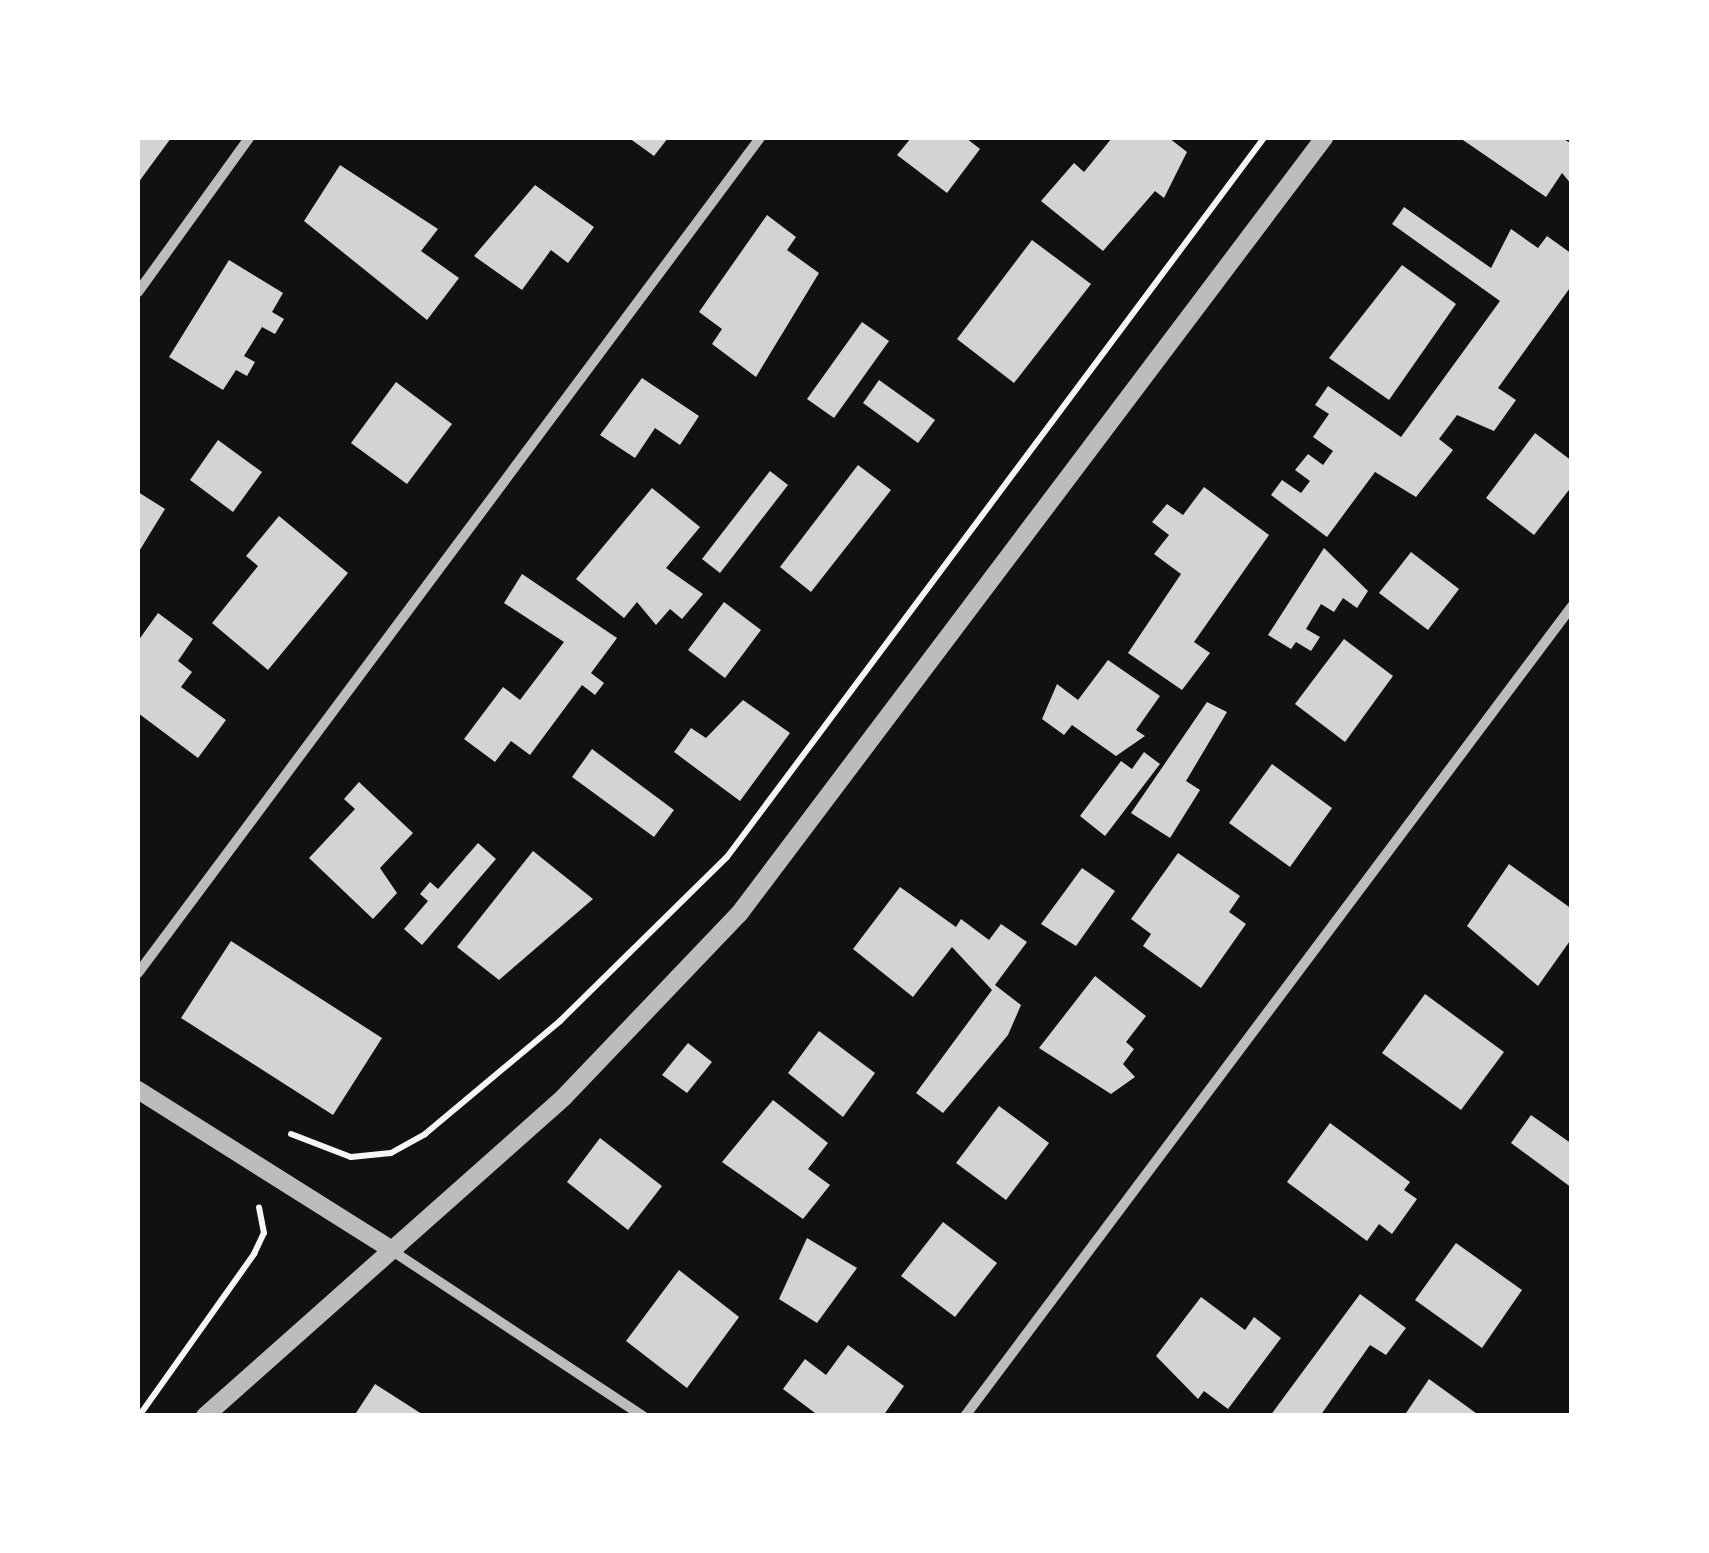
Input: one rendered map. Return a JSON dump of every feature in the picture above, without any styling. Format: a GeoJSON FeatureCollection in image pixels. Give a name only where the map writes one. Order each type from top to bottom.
{"type":"FeatureCollection","features":[{"type":"Feature","properties":{"kind":"street"},"geometry":{"type":"LineString","coordinates":[[138,292],[249,138]]}},
{"type":"Feature","properties":{"kind":"street"},"geometry":{"type":"LineString","coordinates":[[138,973],[760,138]]}},
{"type":"Feature","properties":{"kind":"street"},"geometry":{"type":"LineString","coordinates":[[205,1416],[386,1246],[564,1097],[738,914],[1324,138]]}},
{"type":"Feature","properties":{"kind":"street"},"geometry":{"type":"LineString","coordinates":[[965,1416],[1572,606]]}},
{"type":"Feature","properties":{"kind":"street"},"geometry":{"type":"LineString","coordinates":[[138,1090],[386,1246],[642,1416]]}},
{"type":"Feature","properties":{"kind":"path"},"geometry":{"type":"LineString","coordinates":[[291,1134],[351,1158],[391,1153],[425,1134],[560,1021],[727,857],[1264,138]]}},
{"type":"Feature","properties":{"kind":"path"},"geometry":{"type":"LineString","coordinates":[[139,1416],[254,1254],[264,1233],[249,1197]]}},
{"type":"Feature","properties":{"kind":"building"},"geometry":{"type":"Polygon","coordinates":[[[138,138],[171,138],[138,183],[138,138]]]}},
{"type":"Feature","properties":{"kind":"building"},"geometry":{"type":"Polygon","coordinates":[[[629,138],[668,138],[654,156],[629,138]]]}},
{"type":"Feature","properties":{"kind":"building"},"geometry":{"type":"Polygon","coordinates":[[[911,138],[966,138],[980,149],[947,193],[897,155],[911,138]]]}},
{"type":"Feature","properties":{"kind":"building"},"geometry":{"type":"Polygon","coordinates":[[[1112,138],[1169,138],[1187,152],[1164,198],[1155,191],[1103,251],[1041,201],[1074,163],[1084,172],[1112,138]]]}},
{"type":"Feature","properties":{"kind":"building"},"geometry":{"type":"Polygon","coordinates":[[[1460,138],[1562,138],[1572,144],[1572,185],[1562,173],[1546,197],[1460,138]]]}},
{"type":"Feature","properties":{"kind":"building"},"geometry":{"type":"Polygon","coordinates":[[[340,165],[438,229],[421,251],[459,278],[427,320],[304,221],[340,165]]]}},
{"type":"Feature","properties":{"kind":"building"},"geometry":{"type":"Polygon","coordinates":[[[535,185],[594,227],[568,263],[551,250],[522,290],[474,256],[535,185]]]}},
{"type":"Feature","properties":{"kind":"building"},"geometry":{"type":"Polygon","coordinates":[[[1404,207],[1491,268],[1511,229],[1538,248],[1547,236],[1572,254],[1572,285],[1498,388],[1516,400],[1494,431],[1457,415],[1439,439],[1453,450],[1416,497],[1375,472],[1327,537],[1271,495],[1282,480],[1301,493],[1310,481],[1295,470],[1308,454],[1323,465],[1333,451],[1313,437],[1329,414],[1315,405],[1328,386],[1401,437],[1500,301],[1392,224],[1404,207]]]}},
{"type":"Feature","properties":{"kind":"building"},"geometry":{"type":"Polygon","coordinates":[[[767,215],[796,237],[787,250],[819,273],[756,377],[712,344],[722,329],[699,312],[767,215]]]}},
{"type":"Feature","properties":{"kind":"building"},"geometry":{"type":"Polygon","coordinates":[[[1032,240],[1091,284],[1014,383],[957,339],[1032,240]]]}},
{"type":"Feature","properties":{"kind":"building"},"geometry":{"type":"Polygon","coordinates":[[[229,260],[283,293],[272,312],[284,319],[275,334],[262,327],[244,356],[255,362],[247,376],[236,370],[223,390],[169,357],[229,260]]]}},
{"type":"Feature","properties":{"kind":"building"},"geometry":{"type":"Polygon","coordinates":[[[1402,265],[1456,304],[1389,400],[1329,358],[1402,265]]]}},
{"type":"Feature","properties":{"kind":"building"},"geometry":{"type":"Polygon","coordinates":[[[862,322],[889,341],[834,418],[807,399],[862,322]]]}},
{"type":"Feature","properties":{"kind":"building"},"geometry":{"type":"Polygon","coordinates":[[[642,378],[699,416],[680,445],[655,428],[635,458],[600,435],[642,378]]]}},
{"type":"Feature","properties":{"kind":"building"},"geometry":{"type":"Polygon","coordinates":[[[879,380],[935,420],[918,443],[863,403],[879,380]]]}},
{"type":"Feature","properties":{"kind":"building"},"geometry":{"type":"Polygon","coordinates":[[[396,382],[452,424],[407,484],[351,443],[396,382]]]}},
{"type":"Feature","properties":{"kind":"building"},"geometry":{"type":"Polygon","coordinates":[[[1535,433],[1572,461],[1572,486],[1534,535],[1486,498],[1535,433]]]}},
{"type":"Feature","properties":{"kind":"building"},"geometry":{"type":"Polygon","coordinates":[[[218,440],[262,472],[233,512],[190,480],[218,440]]]}},
{"type":"Feature","properties":{"kind":"building"},"geometry":{"type":"Polygon","coordinates":[[[858,465],[891,490],[811,592],[780,567],[858,465]]]}},
{"type":"Feature","properties":{"kind":"building"},"geometry":{"type":"Polygon","coordinates":[[[770,471],[788,485],[720,573],[702,559],[770,471]]]}},
{"type":"Feature","properties":{"kind":"building"},"geometry":{"type":"Polygon","coordinates":[[[1204,487],[1269,535],[1194,642],[1210,653],[1182,690],[1128,653],[1181,574],[1154,554],[1169,535],[1152,522],[1167,504],[1183,515],[1204,487]]]}},
{"type":"Feature","properties":{"kind":"building"},"geometry":{"type":"Polygon","coordinates":[[[652,488],[700,527],[666,568],[703,594],[682,619],[670,609],[656,625],[637,602],[624,618],[576,579],[652,488]]]}},
{"type":"Feature","properties":{"kind":"building"},"geometry":{"type":"Polygon","coordinates":[[[138,492],[165,509],[138,553],[138,492]]]}},
{"type":"Feature","properties":{"kind":"building"},"geometry":{"type":"Polygon","coordinates":[[[279,516],[348,573],[268,670],[212,623],[258,566],[246,556],[279,516]]]}},
{"type":"Feature","properties":{"kind":"building"},"geometry":{"type":"Polygon","coordinates":[[[1324,548],[1368,591],[1357,608],[1343,598],[1334,612],[1321,604],[1306,629],[1320,637],[1311,651],[1296,642],[1291,649],[1268,635],[1324,548]]]}},
{"type":"Feature","properties":{"kind":"building"},"geometry":{"type":"Polygon","coordinates":[[[1411,552],[1459,589],[1428,630],[1379,593],[1411,552]]]}},
{"type":"Feature","properties":{"kind":"building"},"geometry":{"type":"Polygon","coordinates":[[[522,574],[617,638],[591,673],[604,683],[595,695],[582,685],[530,755],[511,741],[495,762],[464,739],[503,687],[520,700],[564,642],[504,603],[522,574]]]}},
{"type":"Feature","properties":{"kind":"building"},"geometry":{"type":"Polygon","coordinates":[[[724,602],[761,630],[725,678],[688,650],[724,602]]]}},
{"type":"Feature","properties":{"kind":"building"},"geometry":{"type":"Polygon","coordinates":[[[158,613],[193,639],[178,661],[192,672],[181,687],[226,720],[198,758],[138,713],[138,641],[158,613]]]}},
{"type":"Feature","properties":{"kind":"building"},"geometry":{"type":"Polygon","coordinates":[[[1344,639],[1393,676],[1345,742],[1295,704],[1344,639]]]}},
{"type":"Feature","properties":{"kind":"building"},"geometry":{"type":"Polygon","coordinates":[[[1108,660],[1160,696],[1136,730],[1145,736],[1116,756],[1072,725],[1064,735],[1042,719],[1057,684],[1078,700],[1108,660]]]}},
{"type":"Feature","properties":{"kind":"building"},"geometry":{"type":"Polygon","coordinates":[[[743,700],[790,733],[740,801],[674,752],[691,728],[706,738],[743,700]]]}},
{"type":"Feature","properties":{"kind":"building"},"geometry":{"type":"Polygon","coordinates":[[[1207,702],[1227,712],[1186,781],[1200,790],[1170,838],[1131,813],[1207,702]]]}},
{"type":"Feature","properties":{"kind":"building"},"geometry":{"type":"Polygon","coordinates":[[[592,749],[674,810],[654,837],[572,777],[592,749]]]}},
{"type":"Feature","properties":{"kind":"building"},"geometry":{"type":"Polygon","coordinates":[[[1144,752],[1160,764],[1105,836],[1080,816],[1121,761],[1132,769],[1144,752]]]}},
{"type":"Feature","properties":{"kind":"building"},"geometry":{"type":"Polygon","coordinates":[[[1272,764],[1332,808],[1290,867],[1229,823],[1272,764]]]}},
{"type":"Feature","properties":{"kind":"building"},"geometry":{"type":"Polygon","coordinates":[[[359,782],[413,833],[380,868],[397,893],[373,919],[309,858],[355,809],[344,799],[359,782]]]}},
{"type":"Feature","properties":{"kind":"building"},"geometry":{"type":"Polygon","coordinates":[[[478,843],[496,859],[422,945],[404,929],[428,901],[420,894],[430,882],[438,889],[478,843]]]}},
{"type":"Feature","properties":{"kind":"building"},"geometry":{"type":"Polygon","coordinates":[[[533,851],[593,899],[499,980],[457,947],[533,851]]]}},
{"type":"Feature","properties":{"kind":"building"},"geometry":{"type":"Polygon","coordinates":[[[1178,853],[1240,896],[1229,912],[1246,924],[1201,988],[1143,946],[1151,934],[1131,919],[1178,853]]]}},
{"type":"Feature","properties":{"kind":"building"},"geometry":{"type":"Polygon","coordinates":[[[1509,864],[1572,909],[1572,938],[1538,986],[1467,926],[1509,864]]]}},
{"type":"Feature","properties":{"kind":"building"},"geometry":{"type":"Polygon","coordinates":[[[1082,868],[1115,891],[1076,946],[1041,924],[1082,868]]]}},
{"type":"Feature","properties":{"kind":"building"},"geometry":{"type":"Polygon","coordinates":[[[900,887],[956,927],[961,919],[989,940],[1001,924],[1027,942],[995,985],[1021,1005],[1008,1035],[943,1113],[916,1093],[992,990],[952,947],[913,997],[853,949],[900,887]]]}},
{"type":"Feature","properties":{"kind":"building"},"geometry":{"type":"Polygon","coordinates":[[[231,941],[382,1038],[333,1115],[181,1018],[231,941]]]}},
{"type":"Feature","properties":{"kind":"building"},"geometry":{"type":"Polygon","coordinates":[[[1095,976],[1146,1016],[1126,1042],[1134,1049],[1123,1064],[1135,1077],[1111,1094],[1039,1048],[1095,976]]]}},
{"type":"Feature","properties":{"kind":"building"},"geometry":{"type":"Polygon","coordinates":[[[1425,994],[1504,1052],[1461,1110],[1382,1053],[1425,994]]]}},
{"type":"Feature","properties":{"kind":"building"},"geometry":{"type":"Polygon","coordinates":[[[819,1031],[875,1073],[843,1117],[788,1073],[819,1031]]]}},
{"type":"Feature","properties":{"kind":"building"},"geometry":{"type":"Polygon","coordinates":[[[688,1043],[712,1062],[687,1093],[662,1075],[688,1043]]]}},
{"type":"Feature","properties":{"kind":"building"},"geometry":{"type":"Polygon","coordinates":[[[773,1100],[828,1143],[808,1169],[830,1185],[803,1219],[722,1162],[773,1100]]]}},
{"type":"Feature","properties":{"kind":"building"},"geometry":{"type":"Polygon","coordinates":[[[999,1106],[1049,1143],[1006,1200],[956,1163],[999,1106]]]}},
{"type":"Feature","properties":{"kind":"building"},"geometry":{"type":"Polygon","coordinates":[[[1531,1115],[1572,1144],[1572,1188],[1511,1143],[1531,1115]]]}},
{"type":"Feature","properties":{"kind":"building"},"geometry":{"type":"Polygon","coordinates":[[[1330,1123],[1410,1182],[1404,1190],[1417,1199],[1392,1234],[1379,1224],[1367,1241],[1287,1182],[1330,1123]]]}},
{"type":"Feature","properties":{"kind":"building"},"geometry":{"type":"Polygon","coordinates":[[[600,1138],[662,1186],[628,1230],[567,1182],[600,1138]]]}},
{"type":"Feature","properties":{"kind":"building"},"geometry":{"type":"Polygon","coordinates":[[[943,1222],[997,1263],[955,1317],[901,1276],[943,1222]]]}},
{"type":"Feature","properties":{"kind":"building"},"geometry":{"type":"Polygon","coordinates":[[[807,1238],[857,1268],[817,1323],[779,1299],[807,1238]]]}},
{"type":"Feature","properties":{"kind":"building"},"geometry":{"type":"Polygon","coordinates":[[[1456,1243],[1522,1290],[1482,1348],[1415,1300],[1456,1243]]]}},
{"type":"Feature","properties":{"kind":"building"},"geometry":{"type":"Polygon","coordinates":[[[679,1270],[739,1317],[687,1388],[626,1341],[679,1270]]]}},
{"type":"Feature","properties":{"kind":"building"},"geometry":{"type":"Polygon","coordinates":[[[1360,1294],[1406,1328],[1386,1355],[1370,1345],[1320,1416],[1270,1416],[1360,1294]]]}},
{"type":"Feature","properties":{"kind":"building"},"geometry":{"type":"Polygon","coordinates":[[[1201,1297],[1245,1330],[1254,1317],[1281,1338],[1228,1409],[1204,1391],[1198,1399],[1156,1356],[1201,1297]]]}},
{"type":"Feature","properties":{"kind":"building"},"geometry":{"type":"Polygon","coordinates":[[[848,1345],[904,1386],[883,1416],[819,1416],[783,1389],[805,1359],[826,1375],[848,1345]]]}},
{"type":"Feature","properties":{"kind":"building"},"geometry":{"type":"Polygon","coordinates":[[[1429,1379],[1480,1416],[1404,1416],[1429,1379]]]}},
{"type":"Feature","properties":{"kind":"building"},"geometry":{"type":"Polygon","coordinates":[[[375,1384],[425,1416],[354,1416],[375,1384]]]}}]}
